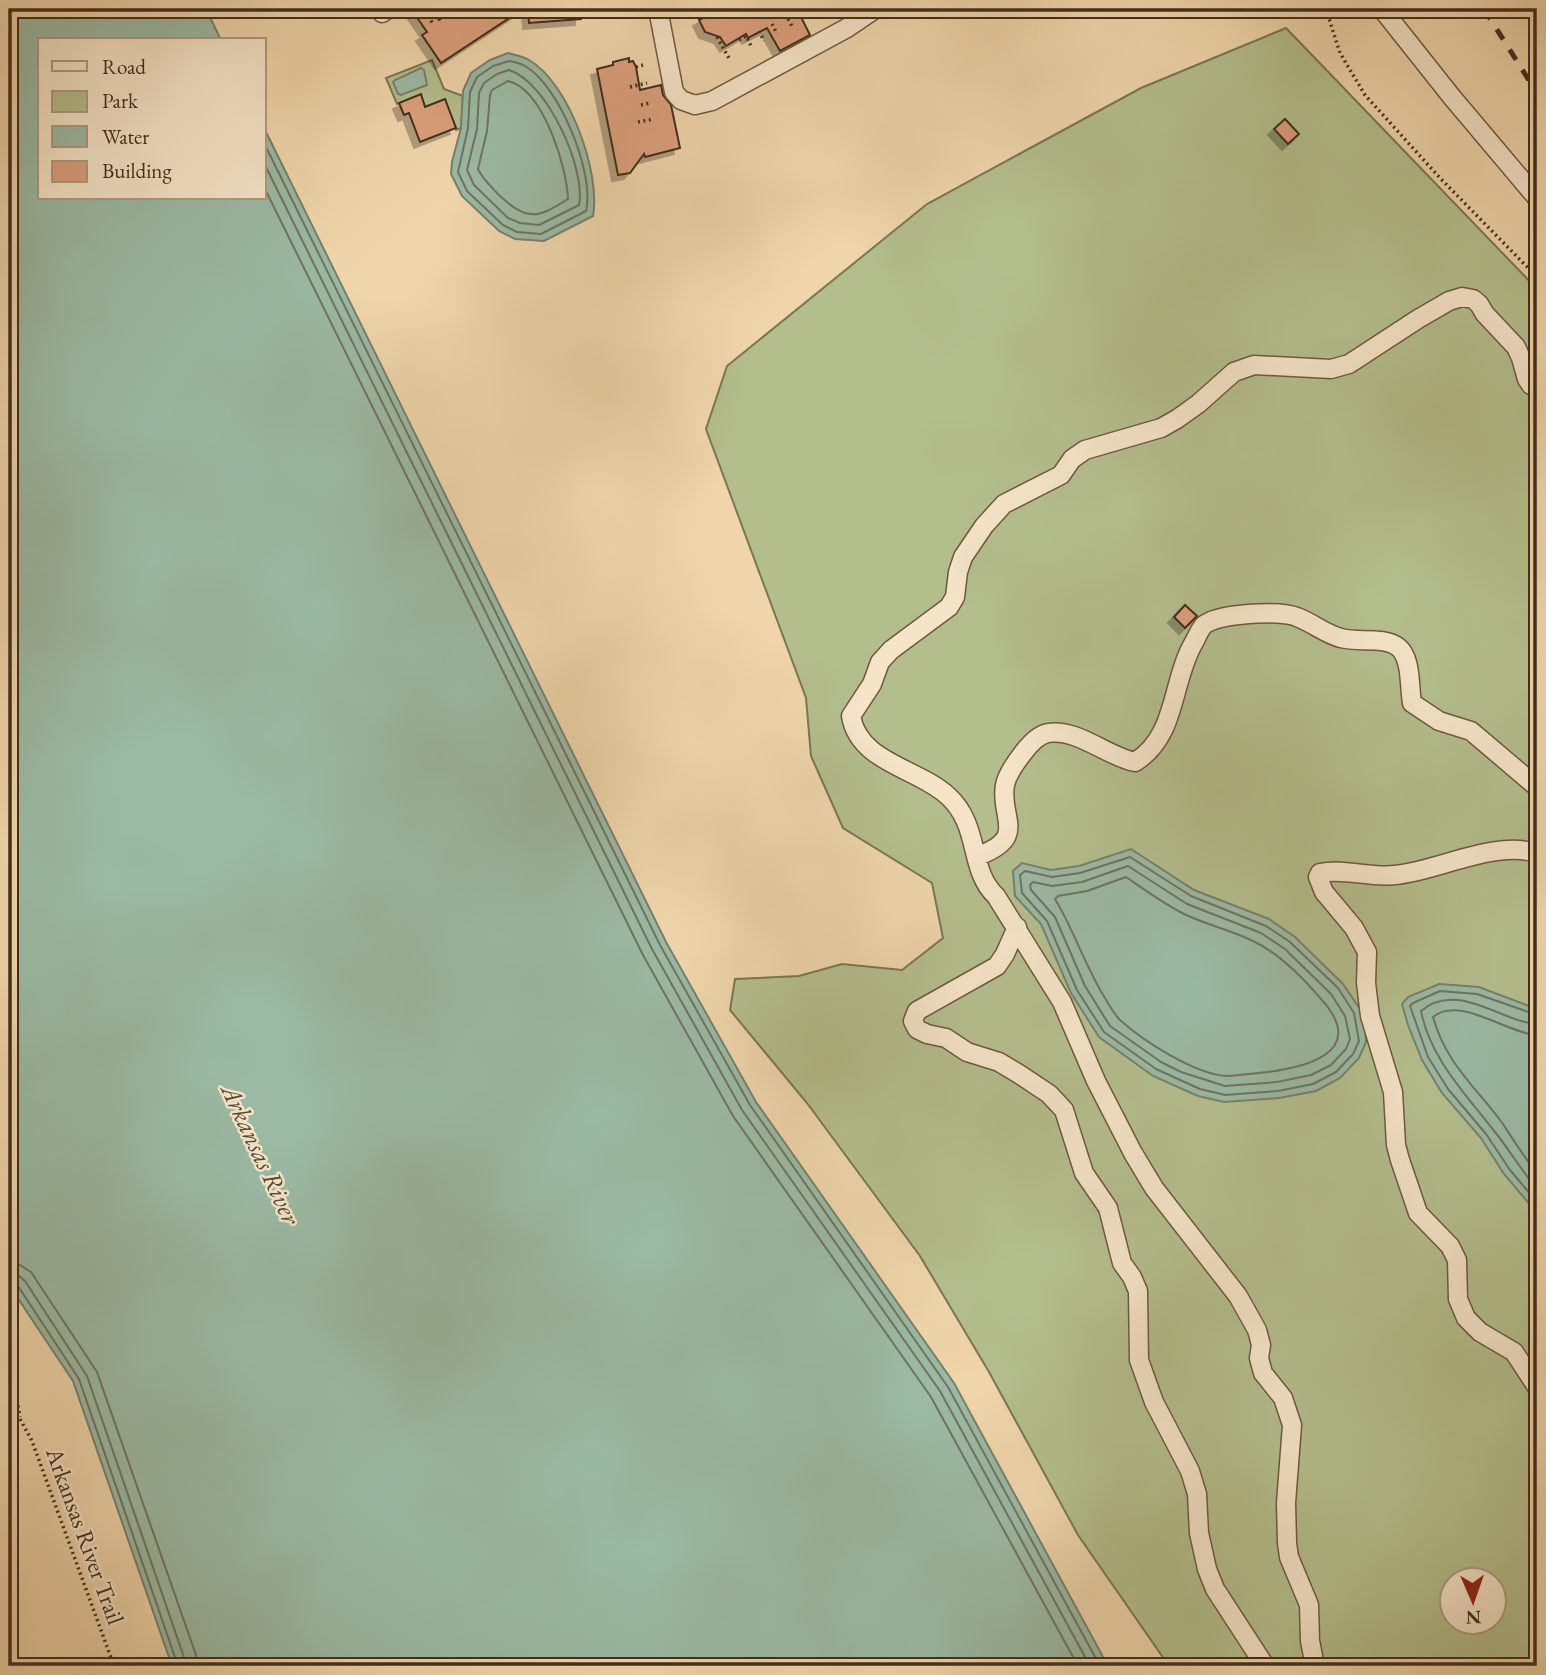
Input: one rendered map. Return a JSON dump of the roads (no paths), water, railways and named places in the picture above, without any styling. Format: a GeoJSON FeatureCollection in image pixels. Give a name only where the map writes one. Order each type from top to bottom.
{"type":"FeatureCollection","features":[{"type":"Feature","properties":{"kind":"street"},"geometry":{"type":"LineString","coordinates":[[658,9],[674,92],[681,100],[695,105],[712,101],[747,83],[847,28],[875,9]]}},
{"type":"Feature","properties":{"kind":"street"},"geometry":{"type":"LineString","coordinates":[[1382,9],[1537,198]]}},
{"type":"Feature","properties":{"kind":"street"},"geometry":{"type":"LineString","coordinates":[[1315,1666],[1310,1641],[1308,1605],[1289,1557],[1287,1544],[1286,1503],[1292,1425],[1283,1398],[1263,1373],[1257,1329],[1238,1296],[1176,1217],[1140,1165],[1096,1081],[1062,1002],[996,895],[986,887],[963,813],[947,795],[888,762],[869,748],[853,726],[851,716],[872,684],[880,662],[891,650],[949,607],[955,597],[963,557],[984,526],[1004,504],[1061,475],[1072,459],[1085,450],[1149,432],[1177,419],[1234,372],[1254,365],[1331,369],[1349,363],[1418,318],[1462,297],[1473,299],[1479,304],[1516,347],[1527,379],[1531,386],[1537,388]]}},
{"type":"Feature","properties":{"kind":"street"},"geometry":{"type":"LineString","coordinates":[[978,856],[999,845],[1008,833],[1005,784],[1014,764],[1031,743],[1047,733],[1063,734],[1092,743],[1124,760],[1135,762],[1145,755],[1163,733],[1186,657],[1202,627],[1224,617],[1283,613],[1296,616],[1342,639],[1391,643],[1401,649],[1407,660],[1412,703],[1439,722],[1471,731],[1537,787]]}},
{"type":"Feature","properties":{"kind":"street"},"geometry":{"type":"LineString","coordinates":[[1537,853],[1497,852],[1462,857],[1417,872],[1393,876],[1331,871],[1320,873],[1318,877],[1324,892],[1354,928],[1367,952],[1366,983],[1370,1016],[1393,1092],[1398,1153],[1418,1213],[1450,1246],[1457,1260],[1458,1299],[1466,1318],[1480,1332],[1514,1352],[1537,1387]]}},
{"type":"Feature","properties":{"kind":"street"},"geometry":{"type":"LineString","coordinates":[[1017,927],[997,966],[917,1011],[913,1021],[917,1029],[927,1034],[946,1038],[967,1052],[999,1062],[1049,1094],[1064,1110],[1083,1173],[1108,1208],[1122,1263],[1138,1291],[1139,1360],[1154,1402],[1190,1471],[1197,1494],[1199,1533],[1207,1569],[1265,1666]]}},
{"type":"Feature","properties":{"kind":"water","name":"Arkansas River"},"geometry":{"type":"Polygon","coordinates":[[[9,9],[206,9],[220,38],[38,38],[38,200],[266,200],[266,132],[666,942],[756,1102],[954,1383],[1108,1666],[172,1666],[73,1381],[9,1285],[9,9]]]}},
{"type":"Feature","properties":{"kind":"water"},"geometry":{"type":"Polygon","coordinates":[[[508,53],[529,60],[544,72],[557,88],[579,130],[592,177],[593,216],[544,241],[515,239],[499,231],[462,196],[451,174],[461,128],[463,91],[471,73],[490,60],[508,53]]]}},
{"type":"Feature","properties":{"kind":"water"},"geometry":{"type":"Polygon","coordinates":[[[421,68],[424,70],[427,85],[398,94],[393,82],[421,68]]]}},
{"type":"Feature","properties":{"kind":"water"},"geometry":{"type":"Polygon","coordinates":[[[1131,849],[1194,890],[1269,919],[1295,937],[1343,984],[1360,1009],[1365,1024],[1366,1042],[1359,1058],[1340,1078],[1316,1091],[1279,1098],[1224,1102],[1198,1096],[1153,1076],[1099,1037],[1071,993],[1041,924],[1015,896],[1013,871],[1022,863],[1051,870],[1079,866],[1131,849]]]}},
{"type":"Feature","properties":{"kind":"water"},"geometry":{"type":"Polygon","coordinates":[[[1439,984],[1479,987],[1537,1009],[1537,1213],[1504,1174],[1481,1138],[1442,1093],[1422,1060],[1402,1004],[1408,997],[1439,984]]]}},
{"type":"Feature","properties":{"kind":"railway"},"geometry":{"type":"LineString","coordinates":[[1484,9],[1537,93]]}}]}
